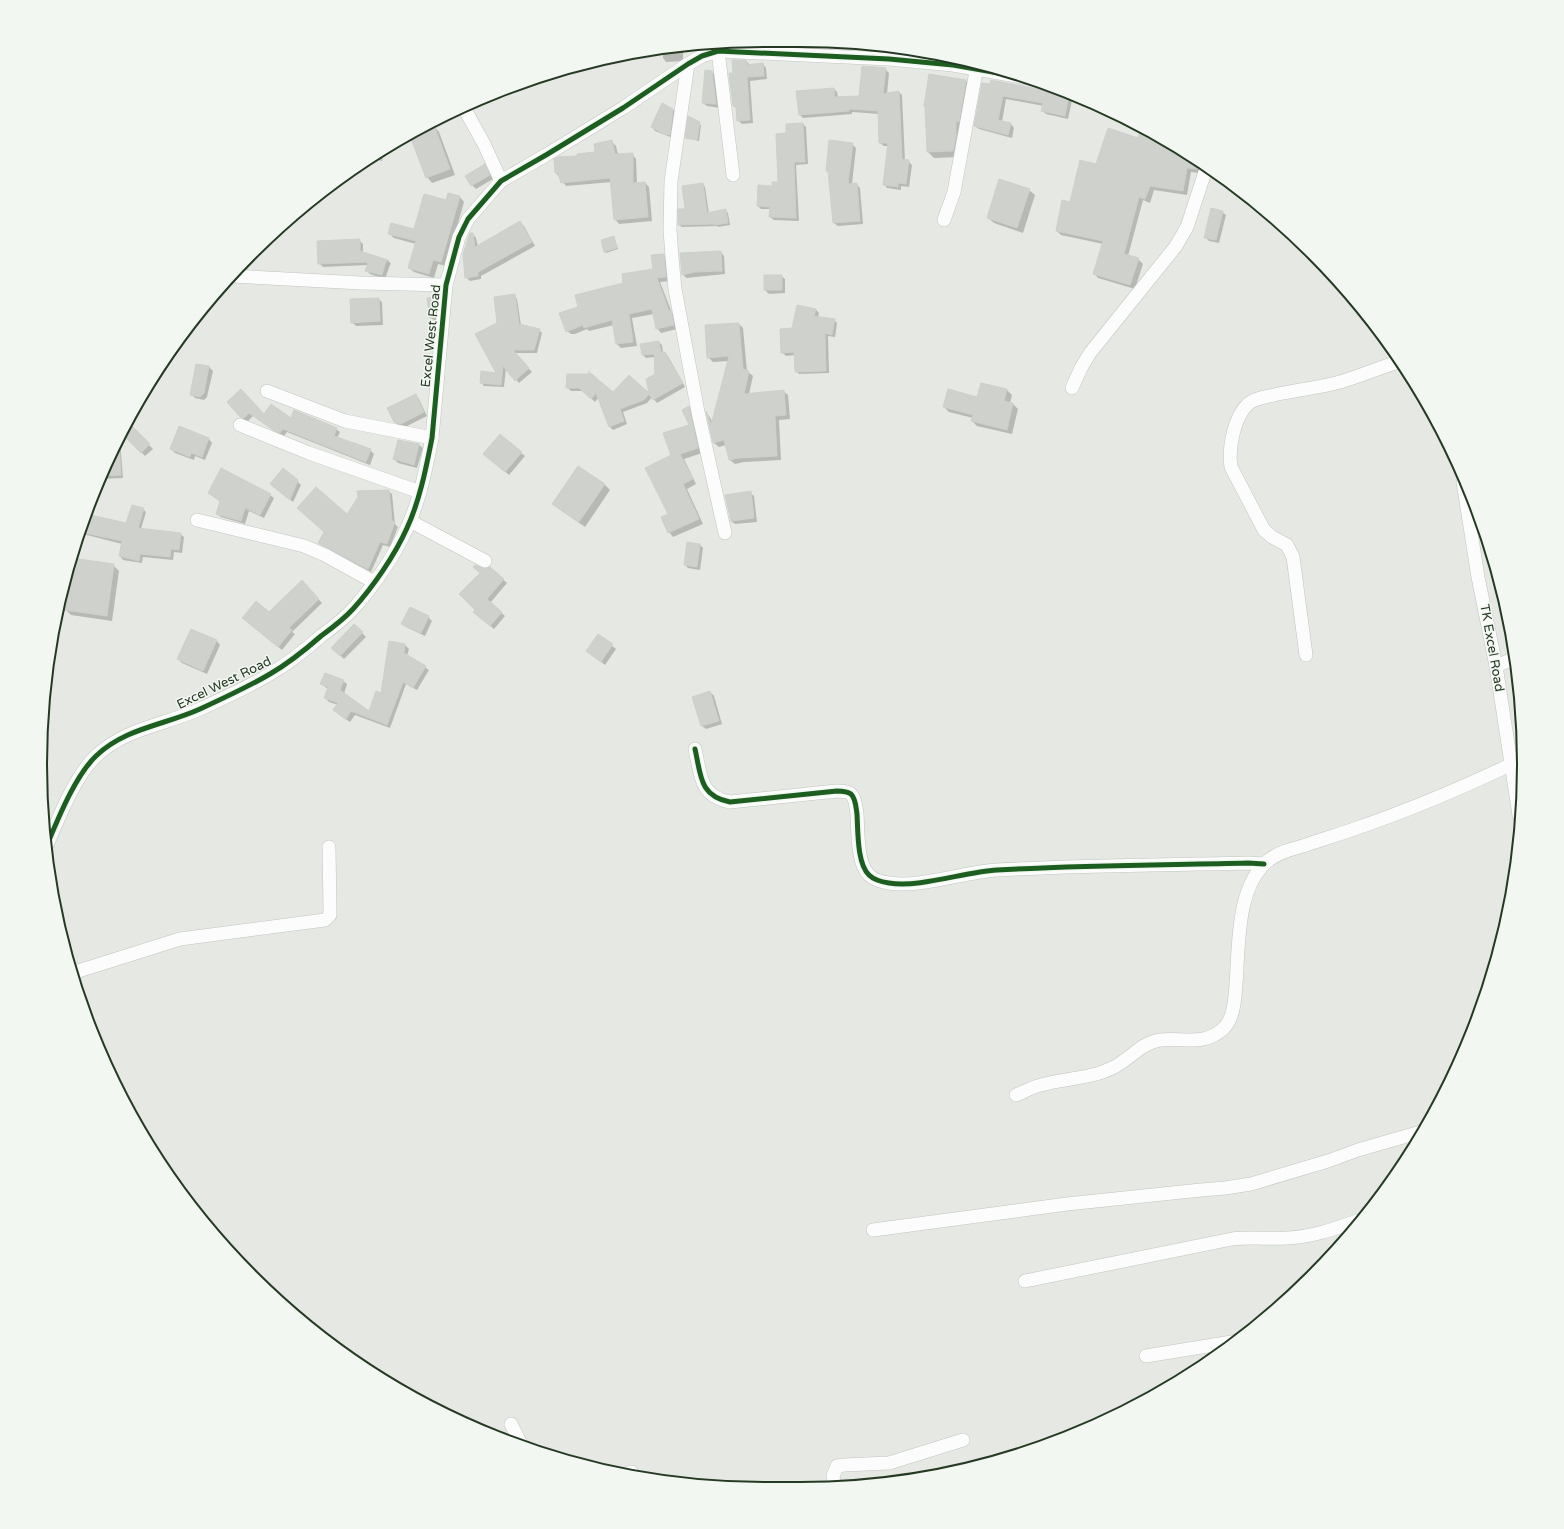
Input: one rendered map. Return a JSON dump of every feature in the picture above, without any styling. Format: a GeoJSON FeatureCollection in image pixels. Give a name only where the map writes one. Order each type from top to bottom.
{"type":"FeatureCollection","features":[{"type":"Feature","properties":{"kind":"street","name":"Excel West Road"},"geometry":{"type":"LineString","coordinates":[[51,835],[61,812],[85,769],[96,756],[108,746],[127,734],[177,718],[199,709],[245,688],[271,674],[294,658],[348,614],[374,582],[398,547],[410,521],[420,492],[432,438],[446,285],[459,237],[468,219],[501,181],[616,112],[688,64],[702,51],[888,59],[960,66]]}},
{"type":"Feature","properties":{"kind":"street"},"geometry":{"type":"LineString","coordinates":[[718,51],[732,175]]}},
{"type":"Feature","properties":{"kind":"street"},"geometry":{"type":"LineString","coordinates":[[688,64],[671,181],[670,237],[675,289],[698,412],[725,532]]}},
{"type":"Feature","properties":{"kind":"street"},"geometry":{"type":"LineString","coordinates":[[944,220],[954,192],[977,69]]}},
{"type":"Feature","properties":{"kind":"street"},"geometry":{"type":"LineString","coordinates":[[466,112],[484,144],[501,181]]}},
{"type":"Feature","properties":{"kind":"street"},"geometry":{"type":"LineString","coordinates":[[1072,388],[1090,353],[1176,246],[1187,227],[1205,173]]}},
{"type":"Feature","properties":{"kind":"street"},"geometry":{"type":"LineString","coordinates":[[239,276],[361,283],[446,285]]}},
{"type":"Feature","properties":{"kind":"street"},"geometry":{"type":"LineString","coordinates":[[1306,655],[1293,557],[1287,545],[1272,537],[1264,530],[1231,467],[1230,457],[1235,427],[1241,414],[1249,403],[1259,398],[1341,382],[1394,363]]}},
{"type":"Feature","properties":{"kind":"street"},"geometry":{"type":"LineString","coordinates":[[267,391],[345,421],[432,438]]}},
{"type":"Feature","properties":{"kind":"street"},"geometry":{"type":"LineString","coordinates":[[240,425],[309,453],[420,492]]}},
{"type":"Feature","properties":{"kind":"street","name":"TK Excel Road"},"geometry":{"type":"LineString","coordinates":[[1472,515],[1477,535],[1516,796]]}},
{"type":"Feature","properties":{"kind":"street"},"geometry":{"type":"LineString","coordinates":[[197,520],[304,546],[325,555],[374,582]]}},
{"type":"Feature","properties":{"kind":"street"},"geometry":{"type":"LineString","coordinates":[[410,521],[485,561]]}},
{"type":"Feature","properties":{"kind":"street"},"geometry":{"type":"LineString","coordinates":[[1496,666],[1509,661]]}},
{"type":"Feature","properties":{"kind":"street"},"geometry":{"type":"LineString","coordinates":[[695,749],[702,779],[708,792],[718,800],[730,802],[837,791],[845,791],[851,794],[856,805],[863,865],[866,872],[870,876],[888,883],[913,883],[995,870],[1122,864],[1264,864]]}},
{"type":"Feature","properties":{"kind":"street"},"geometry":{"type":"LineString","coordinates":[[1016,1095],[1040,1085],[1103,1072],[1117,1065],[1141,1048],[1160,1040],[1199,1040],[1216,1034],[1223,1029],[1230,1018],[1235,998],[1242,914],[1247,893],[1257,872],[1264,864],[1277,855],[1355,829],[1452,792],[1510,765]]}},
{"type":"Feature","properties":{"kind":"street"},"geometry":{"type":"LineString","coordinates":[[78,971],[180,939],[325,920],[330,915],[329,847]]}},
{"type":"Feature","properties":{"kind":"street"},"geometry":{"type":"LineString","coordinates":[[873,1230],[1067,1204],[1251,1184],[1414,1134]]}},
{"type":"Feature","properties":{"kind":"street"},"geometry":{"type":"LineString","coordinates":[[1025,1281],[1232,1239],[1261,1237],[1287,1238],[1316,1235],[1351,1223]]}},
{"type":"Feature","properties":{"kind":"street"},"geometry":{"type":"LineString","coordinates":[[1146,1356],[1223,1344]]}},
{"type":"Feature","properties":{"kind":"street"},"geometry":{"type":"LineString","coordinates":[[511,1424],[518,1438]]}},
{"type":"Feature","properties":{"kind":"street"},"geometry":{"type":"LineString","coordinates":[[834,1481],[833,1476],[837,1466],[844,1464],[889,1463],[963,1440]]}},
{"type":"Feature","properties":{"kind":"building"},"geometry":{"type":"Polygon","coordinates":[[[732,60],[746,60],[747,65],[763,63],[764,76],[747,77],[750,120],[737,121],[736,106],[733,106],[729,73],[733,73],[732,60]]]}},
{"type":"Feature","properties":{"kind":"building"},"geometry":{"type":"Polygon","coordinates":[[[862,66],[886,68],[883,94],[899,91],[902,159],[909,160],[906,184],[898,183],[898,187],[883,185],[888,143],[879,143],[878,111],[849,109],[849,111],[799,115],[796,91],[834,88],[835,97],[859,96],[862,66]]]}},
{"type":"Feature","properties":{"kind":"building"},"geometry":{"type":"Polygon","coordinates":[[[705,70],[712,71],[716,104],[702,103],[705,70]]]}},
{"type":"Feature","properties":{"kind":"building"},"geometry":{"type":"Polygon","coordinates":[[[929,74],[966,80],[959,122],[956,121],[956,136],[953,151],[927,152],[924,106],[929,74]]]}},
{"type":"Feature","properties":{"kind":"building"},"geometry":{"type":"Polygon","coordinates":[[[991,80],[1043,90],[1068,100],[1065,116],[1041,111],[1043,103],[1003,96],[998,120],[1011,123],[1008,135],[974,126],[982,83],[990,84],[991,80]]]}},
{"type":"Feature","properties":{"kind":"building"},"geometry":{"type":"Polygon","coordinates":[[[662,103],[673,109],[670,135],[664,134],[651,127],[662,103]]]}},
{"type":"Feature","properties":{"kind":"building"},"geometry":{"type":"Polygon","coordinates":[[[688,116],[700,122],[697,140],[685,138],[688,116]]]}},
{"type":"Feature","properties":{"kind":"building"},"geometry":{"type":"Polygon","coordinates":[[[803,123],[805,162],[794,162],[796,218],[769,217],[770,207],[757,206],[758,185],[772,186],[772,182],[778,182],[776,134],[786,133],[786,124],[803,123]]]}},
{"type":"Feature","properties":{"kind":"building"},"geometry":{"type":"Polygon","coordinates":[[[435,127],[450,169],[426,178],[412,140],[435,127]]]}},
{"type":"Feature","properties":{"kind":"building"},"geometry":{"type":"Polygon","coordinates":[[[1108,128],[1138,138],[1139,133],[1198,168],[1187,168],[1183,191],[1150,186],[1145,199],[1139,197],[1124,254],[1139,258],[1130,285],[1093,274],[1103,241],[1056,231],[1062,200],[1070,202],[1080,160],[1096,164],[1108,128]]]}},
{"type":"Feature","properties":{"kind":"building"},"geometry":{"type":"Polygon","coordinates":[[[612,140],[615,154],[633,153],[633,183],[645,182],[648,217],[614,220],[610,178],[561,183],[558,173],[555,173],[554,159],[558,157],[577,156],[577,154],[595,152],[594,144],[612,140]]]}},
{"type":"Feature","properties":{"kind":"building"},"geometry":{"type":"Polygon","coordinates":[[[829,140],[853,143],[848,184],[857,183],[860,221],[833,223],[828,171],[826,171],[829,140]]]}},
{"type":"Feature","properties":{"kind":"building"},"geometry":{"type":"Polygon","coordinates":[[[485,164],[490,175],[471,186],[465,176],[485,164]]]}},
{"type":"Feature","properties":{"kind":"building"},"geometry":{"type":"Polygon","coordinates":[[[999,179],[1030,189],[1017,228],[987,218],[999,179]]]}},
{"type":"Feature","properties":{"kind":"building"},"geometry":{"type":"Polygon","coordinates":[[[703,183],[707,213],[726,209],[728,223],[714,225],[678,225],[678,209],[685,209],[682,186],[703,183]]]}},
{"type":"Feature","properties":{"kind":"building"},"geometry":{"type":"Polygon","coordinates":[[[448,193],[460,196],[441,262],[433,260],[429,274],[408,268],[416,241],[388,234],[391,223],[414,229],[424,194],[446,200],[448,193]]]}},
{"type":"Feature","properties":{"kind":"building"},"geometry":{"type":"Polygon","coordinates":[[[1211,208],[1223,211],[1216,240],[1204,238],[1211,208]]]}},
{"type":"Feature","properties":{"kind":"building"},"geometry":{"type":"Polygon","coordinates":[[[520,221],[532,242],[478,272],[478,276],[465,278],[463,254],[470,233],[473,233],[475,247],[520,221]]]}},
{"type":"Feature","properties":{"kind":"building"},"geometry":{"type":"Polygon","coordinates":[[[614,236],[617,248],[604,252],[601,240],[614,236]]]}},
{"type":"Feature","properties":{"kind":"building"},"geometry":{"type":"Polygon","coordinates":[[[360,239],[360,251],[388,260],[386,261],[382,275],[365,271],[368,262],[318,264],[317,241],[360,239]]]}},
{"type":"Feature","properties":{"kind":"building"},"geometry":{"type":"Polygon","coordinates":[[[721,251],[722,271],[695,272],[682,275],[680,253],[721,251]]]}},
{"type":"Feature","properties":{"kind":"building"},"geometry":{"type":"Polygon","coordinates":[[[664,254],[666,277],[657,278],[669,311],[671,311],[674,325],[656,329],[652,309],[629,314],[633,342],[616,344],[612,320],[584,328],[583,325],[566,332],[559,313],[578,307],[575,295],[623,283],[622,274],[653,269],[651,255],[664,254]]]}},
{"type":"Feature","properties":{"kind":"building"},"geometry":{"type":"Polygon","coordinates":[[[764,275],[782,275],[782,290],[764,290],[764,275]]]}},
{"type":"Feature","properties":{"kind":"building"},"geometry":{"type":"Polygon","coordinates":[[[515,294],[519,324],[540,329],[534,350],[513,350],[529,368],[515,381],[503,366],[501,385],[480,383],[481,371],[496,373],[475,334],[497,323],[494,297],[515,294]]]}},
{"type":"Feature","properties":{"kind":"building"},"geometry":{"type":"Polygon","coordinates":[[[437,297],[435,317],[430,318],[427,298],[437,297]]]}},
{"type":"Feature","properties":{"kind":"building"},"geometry":{"type":"Polygon","coordinates":[[[379,298],[380,321],[351,323],[350,299],[379,298]]]}},
{"type":"Feature","properties":{"kind":"building"},"geometry":{"type":"Polygon","coordinates":[[[797,305],[816,309],[814,316],[835,319],[832,335],[825,333],[826,371],[795,372],[794,352],[781,353],[780,329],[792,328],[797,305]]]}},
{"type":"Feature","properties":{"kind":"building"},"geometry":{"type":"Polygon","coordinates":[[[739,323],[743,369],[749,371],[744,394],[784,390],[786,415],[775,416],[777,456],[729,460],[724,440],[713,443],[706,411],[711,425],[729,356],[707,358],[705,325],[739,323]]]}},
{"type":"Feature","properties":{"kind":"building"},"geometry":{"type":"Polygon","coordinates":[[[659,341],[661,352],[665,352],[683,383],[653,400],[649,394],[644,400],[620,409],[624,421],[609,427],[596,393],[591,399],[579,388],[566,388],[567,374],[590,374],[588,371],[613,392],[629,375],[649,393],[646,379],[655,374],[654,354],[642,355],[640,344],[659,341]]]}},
{"type":"Feature","properties":{"kind":"building"},"geometry":{"type":"Polygon","coordinates":[[[196,364],[209,366],[204,393],[200,397],[190,395],[196,364]]]}},
{"type":"Feature","properties":{"kind":"building"},"geometry":{"type":"Polygon","coordinates":[[[981,383],[1007,389],[1004,401],[1013,403],[1007,430],[971,421],[973,415],[943,407],[948,389],[977,397],[981,383]]]}},
{"type":"Feature","properties":{"kind":"building"},"geometry":{"type":"Polygon","coordinates":[[[241,389],[264,414],[271,404],[291,418],[294,410],[337,428],[334,436],[371,449],[366,462],[283,429],[280,433],[273,430],[249,413],[244,418],[240,417],[227,402],[241,389]]]}},
{"type":"Feature","properties":{"kind":"building"},"geometry":{"type":"Polygon","coordinates":[[[416,394],[424,412],[401,424],[394,422],[387,408],[416,394]]]}},
{"type":"Feature","properties":{"kind":"building"},"geometry":{"type":"Polygon","coordinates":[[[689,406],[698,448],[680,454],[693,479],[683,484],[699,519],[668,533],[661,517],[668,514],[645,468],[671,455],[663,433],[689,425],[682,410],[689,406]]]}},
{"type":"Feature","properties":{"kind":"building"},"geometry":{"type":"Polygon","coordinates":[[[132,426],[150,444],[141,453],[126,438],[132,426]]]}},
{"type":"Feature","properties":{"kind":"building"},"geometry":{"type":"Polygon","coordinates":[[[179,426],[209,438],[202,457],[191,453],[190,457],[170,449],[179,426]]]}},
{"type":"Feature","properties":{"kind":"building"},"geometry":{"type":"Polygon","coordinates":[[[500,434],[522,452],[505,472],[483,454],[500,434]]]}},
{"type":"Feature","properties":{"kind":"building"},"geometry":{"type":"Polygon","coordinates":[[[398,440],[419,444],[414,465],[393,459],[398,440]]]}},
{"type":"Feature","properties":{"kind":"building"},"geometry":{"type":"Polygon","coordinates":[[[120,450],[121,475],[108,476],[120,450]]]}},
{"type":"Feature","properties":{"kind":"building"},"geometry":{"type":"Polygon","coordinates":[[[578,466],[605,484],[579,522],[552,504],[578,466]]]}},
{"type":"Feature","properties":{"kind":"building"},"geometry":{"type":"Polygon","coordinates":[[[221,468],[271,494],[260,515],[245,508],[241,521],[216,514],[220,501],[208,493],[221,468]]]}},
{"type":"Feature","properties":{"kind":"building"},"geometry":{"type":"Polygon","coordinates":[[[283,468],[298,480],[290,500],[270,484],[283,468]]]}},
{"type":"Feature","properties":{"kind":"building"},"geometry":{"type":"Polygon","coordinates":[[[316,487],[347,514],[358,497],[357,491],[389,490],[392,521],[395,522],[387,544],[380,542],[368,569],[318,543],[324,532],[297,508],[316,487]]]}},
{"type":"Feature","properties":{"kind":"building"},"geometry":{"type":"Polygon","coordinates":[[[751,491],[754,518],[731,521],[725,495],[751,491]]]}},
{"type":"Feature","properties":{"kind":"building"},"geometry":{"type":"Polygon","coordinates":[[[132,505],[144,508],[138,528],[181,533],[179,550],[171,549],[170,557],[140,554],[139,561],[119,556],[122,541],[85,533],[92,515],[126,523],[132,505]]]}},
{"type":"Feature","properties":{"kind":"building"},"geometry":{"type":"Polygon","coordinates":[[[687,542],[700,544],[697,567],[684,565],[687,542]]]}},
{"type":"Feature","properties":{"kind":"building"},"geometry":{"type":"Polygon","coordinates":[[[77,559],[114,564],[107,616],[64,610],[77,559]]]}},
{"type":"Feature","properties":{"kind":"building"},"geometry":{"type":"Polygon","coordinates":[[[475,565],[485,569],[490,567],[504,579],[487,599],[502,612],[490,626],[473,612],[475,610],[459,594],[480,573],[473,567],[475,565]]]}},
{"type":"Feature","properties":{"kind":"building"},"geometry":{"type":"Polygon","coordinates":[[[302,580],[319,599],[289,628],[292,630],[278,647],[242,618],[256,601],[269,612],[302,580]]]}},
{"type":"Feature","properties":{"kind":"building"},"geometry":{"type":"Polygon","coordinates":[[[410,607],[429,616],[421,633],[401,624],[410,607]]]}},
{"type":"Feature","properties":{"kind":"building"},"geometry":{"type":"Polygon","coordinates":[[[354,624],[363,632],[340,656],[331,648],[354,624]]]}},
{"type":"Feature","properties":{"kind":"building"},"geometry":{"type":"Polygon","coordinates":[[[191,629],[217,640],[203,671],[177,659],[191,629]]]}},
{"type":"Feature","properties":{"kind":"building"},"geometry":{"type":"Polygon","coordinates":[[[598,634],[613,644],[601,662],[586,651],[598,634]]]}},
{"type":"Feature","properties":{"kind":"building"},"geometry":{"type":"Polygon","coordinates":[[[389,641],[405,644],[404,653],[426,666],[413,688],[403,682],[387,725],[351,711],[346,719],[333,710],[338,703],[324,698],[328,687],[320,684],[325,673],[344,680],[340,690],[369,711],[376,691],[381,693],[389,641]]]}},
{"type":"Feature","properties":{"kind":"building"},"geometry":{"type":"Polygon","coordinates":[[[710,691],[719,721],[701,726],[692,697],[710,691]]]}},
{"type":"Feature","properties":{"kind":"cycle path"},"geometry":{"type":"LineString","coordinates":[[51,835],[74,786],[88,764],[107,747],[132,733],[200,709],[245,688],[277,670],[297,656],[346,616],[376,581],[396,549],[412,517],[425,472],[432,438],[446,285],[459,237],[468,219],[501,181],[623,108],[688,64],[702,56],[718,51],[889,59],[953,65],[976,69]]}},
{"type":"Feature","properties":{"kind":"cycle path"},"geometry":{"type":"LineString","coordinates":[[695,749],[703,783],[712,795],[730,802],[837,791],[851,794],[854,798],[856,806],[859,847],[862,863],[865,870],[871,877],[884,882],[901,884],[928,882],[984,871],[1028,868],[1248,863],[1264,864]]}}]}
